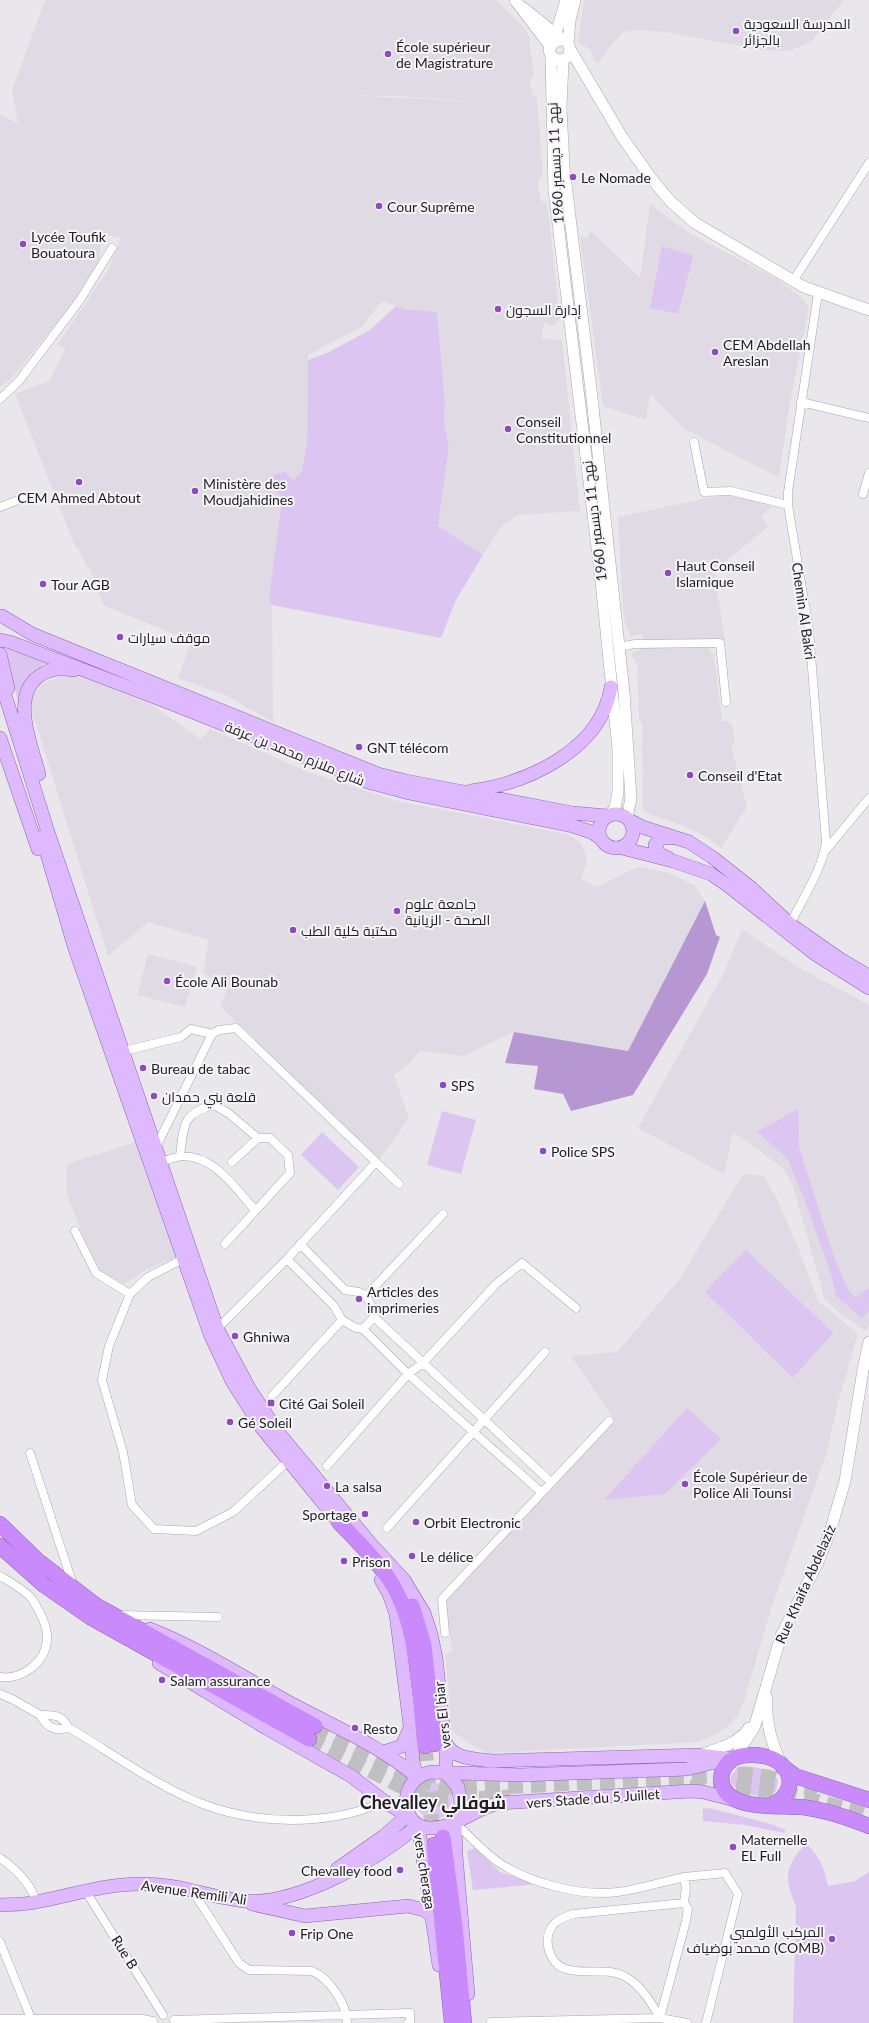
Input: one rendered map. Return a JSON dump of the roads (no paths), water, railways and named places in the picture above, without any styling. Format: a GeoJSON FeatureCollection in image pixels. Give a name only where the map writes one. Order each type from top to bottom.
{"type":"FeatureCollection","features":[{"type":"Feature","properties":{"kind":"highway"},"geometry":{"type":"LineString","coordinates":[[339,1522],[386,1576],[401,1602],[408,1625],[416,1669],[435,1744]]}},
{"type":"Feature","properties":{"kind":"highway"},"geometry":{"type":"LineString","coordinates":[[0,1524],[37,1560],[75,1590],[93,1612]]}},
{"type":"Feature","properties":{"kind":"highway"},"geometry":{"type":"LineString","coordinates":[[370,1543],[402,1586],[418,1621],[428,1670],[435,1744]]}},
{"type":"Feature","properties":{"kind":"highway"},"geometry":{"type":"LineString","coordinates":[[0,1546],[44,1585],[312,1733]]}},
{"type":"Feature","properties":{"kind":"highway"},"geometry":{"type":"LineString","coordinates":[[869,1800],[795,1776],[781,1764],[768,1758],[757,1756],[733,1758],[726,1765],[721,1777],[724,1791],[734,1800],[750,1804],[791,1806],[821,1810],[869,1826]]}},
{"type":"Feature","properties":{"kind":"highway"},"geometry":{"type":"LineString","coordinates":[[772,1806],[783,1799],[789,1787],[788,1775],[781,1764]]}},
{"type":"Feature","properties":{"kind":"highway"},"geometry":{"type":"LineString","coordinates":[[449,1831],[452,2023]]}},
{"type":"Feature","properties":{"kind":"highway"},"geometry":{"type":"LineString","coordinates":[[449,1831],[455,1926],[464,2023]]}},
{"type":"Feature","properties":{"kind":"main road"},"geometry":{"type":"LineString","coordinates":[[515,0],[559,44],[590,82],[622,137],[651,178],[670,201],[694,223],[793,281],[818,293],[869,310]]}},
{"type":"Feature","properties":{"kind":"main road","name":"نهج 11 ديسمبر 1960"},"geometry":{"type":"LineString","coordinates":[[566,0],[559,44],[554,190],[599,566],[618,749],[618,783],[615,808],[608,816]]}},
{"type":"Feature","properties":{"kind":"main road","name":"نهج 11 ديسمبر 1960"},"geometry":{"type":"LineString","coordinates":[[559,44],[570,20],[575,0]]}},
{"type":"Feature","properties":{"kind":"main road"},"geometry":{"type":"LineString","coordinates":[[559,44],[556,61],[564,60],[590,82]]}},
{"type":"Feature","properties":{"kind":"main road","name":"نهج 11 ديسمبر 1960"},"geometry":{"type":"LineString","coordinates":[[564,60],[561,108],[564,168],[608,540],[630,781],[631,798],[628,819]]}},
{"type":"Feature","properties":{"kind":"main road"},"geometry":{"type":"LineString","coordinates":[[0,636],[4,629],[1,614]]}},
{"type":"Feature","properties":{"kind":"main road","name":"شارع ملازم محمد بن عرفة"},"geometry":{"type":"LineString","coordinates":[[1,614],[32,634],[366,770],[397,780],[458,792],[597,817],[608,816]]}},
{"type":"Feature","properties":{"kind":"main road","name":"شارع ملازم محمد بن عرفة"},"geometry":{"type":"LineString","coordinates":[[0,640],[10,642],[96,674],[368,782],[416,795],[573,826],[591,832],[599,837]]}},
{"type":"Feature","properties":{"kind":"main road"},"geometry":{"type":"LineString","coordinates":[[0,654],[11,695],[39,774]]}},
{"type":"Feature","properties":{"kind":"main road"},"geometry":{"type":"LineString","coordinates":[[61,882],[54,827],[39,774],[24,711],[24,703],[29,686],[37,677],[49,670],[65,669],[96,674]]}},
{"type":"Feature","properties":{"kind":"main road"},"geometry":{"type":"LineString","coordinates":[[0,679],[42,811],[61,882],[78,956],[210,1334],[232,1381],[261,1428],[339,1522],[380,1577],[394,1607],[399,1630],[413,1762],[417,1777]]}},
{"type":"Feature","properties":{"kind":"main road"},"geometry":{"type":"LineString","coordinates":[[458,792],[485,788],[512,781],[558,760],[581,742],[599,721],[607,706],[611,687]]}},
{"type":"Feature","properties":{"kind":"main road"},"geometry":{"type":"LineString","coordinates":[[0,698],[61,882]]}},
{"type":"Feature","properties":{"kind":"main road"},"geometry":{"type":"LineString","coordinates":[[0,738],[38,848],[61,882]]}},
{"type":"Feature","properties":{"kind":"main road"},"geometry":{"type":"LineString","coordinates":[[673,860],[622,848],[610,848],[605,845],[599,837],[599,825],[608,816],[618,814],[642,827],[679,838],[699,848],[724,865],[790,924],[840,959],[869,976]]}},
{"type":"Feature","properties":{"kind":"main road"},"geometry":{"type":"LineString","coordinates":[[622,848],[631,841],[633,836],[633,830],[628,819]]}},
{"type":"Feature","properties":{"kind":"main road"},"geometry":{"type":"LineString","coordinates":[[679,838],[661,838],[655,845],[659,854],[711,874],[815,954],[869,988]]}},
{"type":"Feature","properties":{"kind":"main road","name":"vers El biar"},"geometry":{"type":"LineString","coordinates":[[61,882],[124,1051],[218,1328],[249,1388],[271,1422],[316,1480],[404,1580],[417,1599],[429,1627],[436,1658],[435,1744],[446,1772]]}},
{"type":"Feature","properties":{"kind":"main road","name":"Rue Khaifa Abdelaziz"},"geometry":{"type":"LineString","coordinates":[[773,1662],[783,1646],[818,1562],[836,1513],[850,1457],[862,1370],[869,1342]]}},
{"type":"Feature","properties":{"kind":"main road"},"geometry":{"type":"LineString","coordinates":[[93,1612],[118,1615],[198,1650],[295,1705],[384,1752],[417,1777]]}},
{"type":"Feature","properties":{"kind":"main road"},"geometry":{"type":"LineString","coordinates":[[93,1612],[139,1651],[260,1724],[351,1776],[384,1801],[400,1811],[409,1814]]}},
{"type":"Feature","properties":{"kind":"main road"},"geometry":{"type":"LineString","coordinates":[[449,1831],[427,1828],[418,1825],[409,1814],[406,1802],[407,1792],[410,1784],[417,1777],[431,1772],[519,1775],[698,1768],[733,1758],[754,1728],[773,1662]]}},
{"type":"Feature","properties":{"kind":"main road"},"geometry":{"type":"LineString","coordinates":[[773,1662],[767,1697],[767,1716],[772,1743],[781,1764]]}},
{"type":"Feature","properties":{"kind":"main road"},"geometry":{"type":"LineString","coordinates":[[699,1755],[730,1743],[743,1735],[752,1723],[765,1691]]}},
{"type":"Feature","properties":{"kind":"main road"},"geometry":{"type":"LineString","coordinates":[[384,1752],[402,1746],[406,1740],[410,1724]]}},
{"type":"Feature","properties":{"kind":"main road"},"geometry":{"type":"LineString","coordinates":[[435,1744],[447,1748],[453,1753],[493,1761],[699,1755],[733,1758]]}},
{"type":"Feature","properties":{"kind":"main road"},"geometry":{"type":"LineString","coordinates":[[446,1772],[454,1781],[460,1795],[460,1810],[449,1831],[456,1856],[468,1987],[467,2023]]}},
{"type":"Feature","properties":{"kind":"main road","name":"vers Stade du 5 Juillet"},"geometry":{"type":"LineString","coordinates":[[449,1831],[468,1816],[488,1806],[500,1803],[686,1791],[703,1792],[734,1800]]}},
{"type":"Feature","properties":{"kind":"main road"},"geometry":{"type":"LineString","coordinates":[[384,1801],[394,1818],[389,1832]]}},
{"type":"Feature","properties":{"kind":"main road"},"geometry":{"type":"LineString","coordinates":[[311,1887],[389,1832],[409,1814]]}},
{"type":"Feature","properties":{"kind":"main road","name":"Avenue Remili Ali"},"geometry":{"type":"LineString","coordinates":[[0,1905],[36,1902],[85,1890],[119,1885],[142,1884],[191,1890],[237,1900],[273,1900],[311,1887],[344,1873],[404,1836],[418,1825]]}},
{"type":"Feature","properties":{"kind":"main road","name":"vers cheraga"},"geometry":{"type":"LineString","coordinates":[[418,1825],[449,2023]]}},
{"type":"Feature","properties":{"kind":"main road"},"geometry":{"type":"LineString","coordinates":[[237,1900],[278,1911],[305,1916],[408,1906],[424,1910],[432,1916]]}},
{"type":"Feature","properties":{"kind":"street"},"geometry":{"type":"LineString","coordinates":[[793,281],[869,162]]}},
{"type":"Feature","properties":{"kind":"street"},"geometry":{"type":"LineString","coordinates":[[0,399],[19,381],[80,300],[112,248]]}},
{"type":"Feature","properties":{"kind":"street","name":"Chemin Al Bakri"},"geometry":{"type":"LineString","coordinates":[[790,924],[825,850],[826,842],[808,630],[788,505],[788,492],[818,293]]}},
{"type":"Feature","properties":{"kind":"street"},"geometry":{"type":"LineString","coordinates":[[801,402],[869,418]]}},
{"type":"Feature","properties":{"kind":"street"},"geometry":{"type":"LineString","coordinates":[[694,442],[704,492],[731,491],[788,505]]}},
{"type":"Feature","properties":{"kind":"street"},"geometry":{"type":"LineString","coordinates":[[863,494],[869,473]]}},
{"type":"Feature","properties":{"kind":"street"},"geometry":{"type":"LineString","coordinates":[[0,507],[29,496]]}},
{"type":"Feature","properties":{"kind":"street"},"geometry":{"type":"LineString","coordinates":[[618,647],[635,644],[720,643],[726,702]]}},
{"type":"Feature","properties":{"kind":"street"},"geometry":{"type":"LineString","coordinates":[[825,850],[869,798]]}},
{"type":"Feature","properties":{"kind":"street"},"geometry":{"type":"LineString","coordinates":[[156,1147],[212,1034],[220,1030],[236,1028],[399,1184]]}},
{"type":"Feature","properties":{"kind":"street"},"geometry":{"type":"LineString","coordinates":[[124,1051],[181,1037],[191,1029],[212,1034]]}},
{"type":"Feature","properties":{"kind":"street"},"geometry":{"type":"LineString","coordinates":[[180,1156],[183,1129],[187,1119],[199,1110],[214,1105],[228,1113],[258,1138],[270,1138],[288,1155],[290,1173],[225,1244]]}},
{"type":"Feature","properties":{"kind":"street"},"geometry":{"type":"LineString","coordinates":[[232,1162],[258,1138]]}},
{"type":"Feature","properties":{"kind":"street"},"geometry":{"type":"LineString","coordinates":[[161,1162],[180,1156],[197,1157],[208,1162],[222,1174],[255,1210]]}},
{"type":"Feature","properties":{"kind":"street"},"geometry":{"type":"LineString","coordinates":[[218,1328],[287,1259],[376,1162]]}},
{"type":"Feature","properties":{"kind":"street"},"geometry":{"type":"LineString","coordinates":[[366,1296],[443,1214]]}},
{"type":"Feature","properties":{"kind":"street"},"geometry":{"type":"LineString","coordinates":[[75,1231],[96,1273],[130,1294]]}},
{"type":"Feature","properties":{"kind":"street"},"geometry":{"type":"LineString","coordinates":[[300,1244],[345,1290],[359,1292],[366,1296],[372,1307],[374,1317],[551,1482]]}},
{"type":"Feature","properties":{"kind":"street"},"geometry":{"type":"LineString","coordinates":[[183,1259],[148,1277],[130,1294],[109,1346],[102,1380],[123,1452],[132,1505],[154,1529],[196,1531],[233,1512],[288,1462]]}},
{"type":"Feature","properties":{"kind":"street"},"geometry":{"type":"LineString","coordinates":[[287,1259],[334,1306],[342,1320],[352,1327],[363,1328],[408,1374],[541,1492]]}},
{"type":"Feature","properties":{"kind":"street"},"geometry":{"type":"LineString","coordinates":[[327,1466],[408,1374],[423,1363],[496,1284],[522,1263],[576,1308]]}},
{"type":"Feature","properties":{"kind":"street"},"geometry":{"type":"LineString","coordinates":[[363,1328],[374,1317]]}},
{"type":"Feature","properties":{"kind":"street"},"geometry":{"type":"LineString","coordinates":[[272,1396],[342,1320]]}},
{"type":"Feature","properties":{"kind":"street"},"geometry":{"type":"LineString","coordinates":[[387,1528],[544,1352]]}},
{"type":"Feature","properties":{"kind":"street"},"geometry":{"type":"LineString","coordinates":[[445,1633],[442,1599],[609,1421]]}},
{"type":"Feature","properties":{"kind":"street"},"geometry":{"type":"LineString","coordinates":[[30,1453],[75,1590]]}},
{"type":"Feature","properties":{"kind":"street"},"geometry":{"type":"LineString","coordinates":[[0,1576],[32,1598],[43,1622],[47,1640],[38,1662],[28,1671],[16,1677],[0,1677]]}},
{"type":"Feature","properties":{"kind":"street"},"geometry":{"type":"LineString","coordinates":[[118,1615],[218,1617]]}},
{"type":"Feature","properties":{"kind":"street"},"geometry":{"type":"LineString","coordinates":[[0,1694],[40,1715],[56,1715],[65,1720],[68,1727],[155,1780],[199,1803],[223,1811],[267,1819],[305,1819],[330,1817],[365,1810],[384,1801]]}},
{"type":"Feature","properties":{"kind":"street"},"geometry":{"type":"LineString","coordinates":[[40,1715],[44,1723],[51,1728],[62,1730],[68,1727]]}},
{"type":"Feature","properties":{"kind":"street"},"geometry":{"type":"LineString","coordinates":[[449,1831],[502,1864],[529,1878],[564,1888],[593,1892],[617,1892],[684,1877],[725,1873],[738,1894],[706,2023]]}},
{"type":"Feature","properties":{"kind":"street"},"geometry":{"type":"LineString","coordinates":[[0,1858],[11,1866],[30,1886],[36,1902]]}},
{"type":"Feature","properties":{"kind":"street"},"geometry":{"type":"LineString","coordinates":[[660,2018],[686,1922],[688,1909],[684,1903],[686,1888],[684,1877]]}},
{"type":"Feature","properties":{"kind":"street","name":"Rue B"},"geometry":{"type":"LineString","coordinates":[[85,1890],[163,2015]]}},
{"type":"Feature","properties":{"kind":"street"},"geometry":{"type":"LineString","coordinates":[[191,1890],[234,1956],[244,1967],[249,1970],[261,1971],[312,1971],[322,1975],[330,1983],[347,2019]]}},
{"type":"Feature","properties":{"kind":"street"},"geometry":{"type":"LineString","coordinates":[[660,2018],[648,1998],[624,1976],[614,1972],[566,1969],[556,1963],[550,1954],[548,1935],[553,1926],[561,1918],[574,1914],[684,1903]]}},
{"type":"Feature","properties":{"kind":"street"},"geometry":{"type":"LineString","coordinates":[[0,1942],[32,2020]]}},
{"type":"Feature","properties":{"kind":"street"},"geometry":{"type":"LineString","coordinates":[[0,2019],[153,2022],[163,2015],[167,2015],[175,2022],[347,2019],[410,2013],[410,2022],[408,2023]]}},
{"type":"Feature","properties":{"kind":"street"},"geometry":{"type":"LineString","coordinates":[[491,2022],[660,2018],[687,2023]]}},
{"type":"Feature","properties":{"kind":"tunnel"},"geometry":{"type":"LineString","coordinates":[[315,1726],[413,1777],[446,1787],[482,1788],[745,1774],[767,1777],[818,1790]]}},
{"type":"Feature","properties":{"kind":"tunnel"},"geometry":{"type":"LineString","coordinates":[[309,1739],[416,1794],[445,1800],[510,1797]]}},
{"type":"Feature","properties":{"kind":"tunnel"},"geometry":{"type":"LineString","coordinates":[[425,1746],[433,1839]]}},
{"type":"Feature","properties":{"kind":"tunnel"},"geometry":{"type":"LineString","coordinates":[[690,1788],[736,1787],[777,1792],[869,1816]]}},
{"type":"Feature","properties":{"kind":"place","name":"المدرسة السعودية بالجزائر"},"geometry":{"type":"Point","coordinates":[736,31]}},
{"type":"Feature","properties":{"kind":"place","name":"École supérieur de Magistrature"},"geometry":{"type":"Point","coordinates":[388,54]}},
{"type":"Feature","properties":{"kind":"place","name":"Le Nomade"},"geometry":{"type":"Point","coordinates":[573,177]}},
{"type":"Feature","properties":{"kind":"place","name":"Cour Suprême"},"geometry":{"type":"Point","coordinates":[379,206]}},
{"type":"Feature","properties":{"kind":"place","name":"Lycée Toufik Bouatoura"},"geometry":{"type":"Point","coordinates":[23,244]}},
{"type":"Feature","properties":{"kind":"place","name":"إدارة السجون"},"geometry":{"type":"Point","coordinates":[498,309]}},
{"type":"Feature","properties":{"kind":"place","name":"CEM Abdellah Areslan"},"geometry":{"type":"Point","coordinates":[715,352]}},
{"type":"Feature","properties":{"kind":"place","name":"Conseil Constitutionnel"},"geometry":{"type":"Point","coordinates":[508,429]}},
{"type":"Feature","properties":{"kind":"place","name":"CEM Ahmed Abtout"},"geometry":{"type":"Point","coordinates":[79,482]}},
{"type":"Feature","properties":{"kind":"place","name":"Ministère des Moudjahidines"},"geometry":{"type":"Point","coordinates":[195,491]}},
{"type":"Feature","properties":{"kind":"place","name":"Haut Conseil Islamique"},"geometry":{"type":"Point","coordinates":[668,573]}},
{"type":"Feature","properties":{"kind":"place","name":"Tour AGB"},"geometry":{"type":"Point","coordinates":[43,584]}},
{"type":"Feature","properties":{"kind":"place","name":"موقف سيارات"},"geometry":{"type":"Point","coordinates":[120,637]}},
{"type":"Feature","properties":{"kind":"place","name":"GNT télécom"},"geometry":{"type":"Point","coordinates":[359,747]}},
{"type":"Feature","properties":{"kind":"place","name":"Conseil d'Etat"},"geometry":{"type":"Point","coordinates":[690,775]}},
{"type":"Feature","properties":{"kind":"place","name":"جامعة علوم الصحة - الزيانية"},"geometry":{"type":"Point","coordinates":[397,911]}},
{"type":"Feature","properties":{"kind":"place","name":"مكتبة كلية الطب"},"geometry":{"type":"Point","coordinates":[293,930]}},
{"type":"Feature","properties":{"kind":"place","name":"École Ali Bounab"},"geometry":{"type":"Point","coordinates":[167,981]}},
{"type":"Feature","properties":{"kind":"place","name":"Bureau de tabac"},"geometry":{"type":"Point","coordinates":[143,1068]}},
{"type":"Feature","properties":{"kind":"place","name":"SPS"},"geometry":{"type":"Point","coordinates":[443,1085]}},
{"type":"Feature","properties":{"kind":"place","name":"قلعة بني حمدان"},"geometry":{"type":"Point","coordinates":[154,1096]}},
{"type":"Feature","properties":{"kind":"place","name":"Police SPS"},"geometry":{"type":"Point","coordinates":[543,1151]}},
{"type":"Feature","properties":{"kind":"place","name":"Articles des imprimeries"},"geometry":{"type":"Point","coordinates":[359,1299]}},
{"type":"Feature","properties":{"kind":"place","name":"Ghniwa"},"geometry":{"type":"Point","coordinates":[235,1336]}},
{"type":"Feature","properties":{"kind":"place","name":"Cité Gai Soleil"},"geometry":{"type":"Point","coordinates":[271,1403]}},
{"type":"Feature","properties":{"kind":"place","name":"Gé Soleil"},"geometry":{"type":"Point","coordinates":[230,1422]}},
{"type":"Feature","properties":{"kind":"place","name":"École Supérieur de Police Ali Tounsi"},"geometry":{"type":"Point","coordinates":[685,1484]}},
{"type":"Feature","properties":{"kind":"place","name":"La salsa"},"geometry":{"type":"Point","coordinates":[327,1486]}},
{"type":"Feature","properties":{"kind":"place","name":"Sportage"},"geometry":{"type":"Point","coordinates":[365,1514]}},
{"type":"Feature","properties":{"kind":"place","name":"Orbit Electronic"},"geometry":{"type":"Point","coordinates":[416,1522]}},
{"type":"Feature","properties":{"kind":"place","name":"Le délice"},"geometry":{"type":"Point","coordinates":[412,1556]}},
{"type":"Feature","properties":{"kind":"place","name":"Prison"},"geometry":{"type":"Point","coordinates":[344,1561]}},
{"type":"Feature","properties":{"kind":"place","name":"Salam assurance"},"geometry":{"type":"Point","coordinates":[162,1680]}},
{"type":"Feature","properties":{"kind":"place","name":"Resto"},"geometry":{"type":"Point","coordinates":[355,1728]}},
{"type":"Feature","properties":{"kind":"place","name":"Maternelle EL Full"},"geometry":{"type":"Point","coordinates":[733,1847]}},
{"type":"Feature","properties":{"kind":"place","name":"Chevalley food"},"geometry":{"type":"Point","coordinates":[400,1870]}},
{"type":"Feature","properties":{"kind":"place","name":"Frip One"},"geometry":{"type":"Point","coordinates":[292,1933]}},
{"type":"Feature","properties":{"kind":"place","name":"المركب الأولمبي محمد بوضياف (COMB)"},"geometry":{"type":"Point","coordinates":[832,1939]}},
{"type":"Feature","properties":{"kind":"district","name":"Chevalley شوفالي"},"geometry":{"type":"Point","coordinates":[433,1802]}}]}
